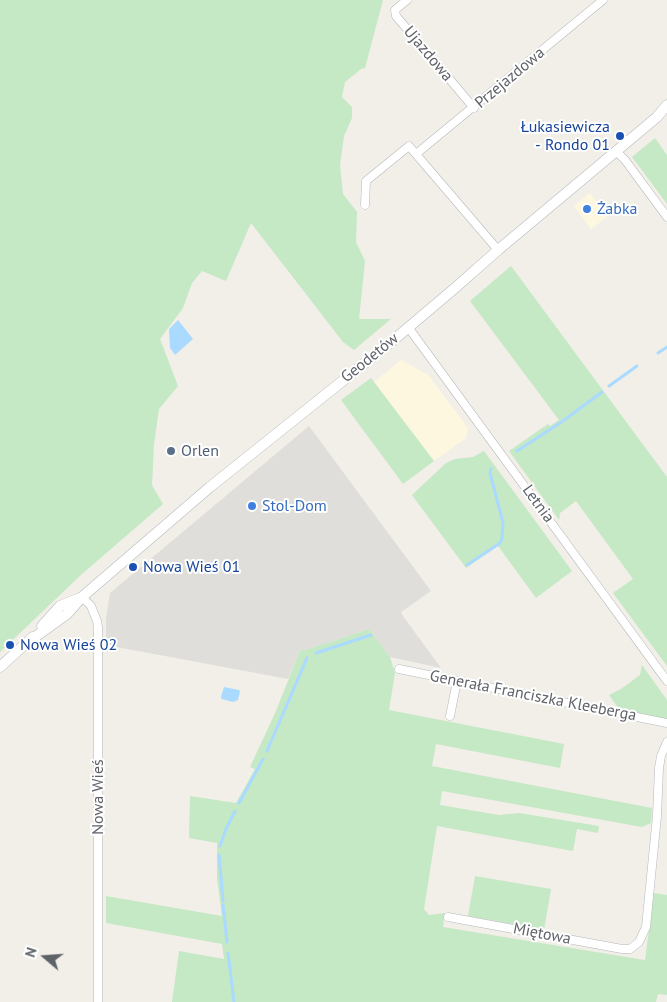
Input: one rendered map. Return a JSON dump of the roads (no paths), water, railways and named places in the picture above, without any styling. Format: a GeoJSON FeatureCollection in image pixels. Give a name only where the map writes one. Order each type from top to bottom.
{"type":"FeatureCollection","features":[{"type":"Feature","properties":{"kind":"main road","name":"Geodetów"},"geometry":{"type":"LineString","coordinates":[[0,666],[28,642],[67,614],[82,597],[252,452],[408,327],[657,117],[667,105]]}},
{"type":"Feature","properties":{"kind":"main road","name":"Geodetów"},"geometry":{"type":"LineString","coordinates":[[657,117],[667,112]]}},
{"type":"Feature","properties":{"kind":"street","name":"Ujazdowa"},"geometry":{"type":"LineString","coordinates":[[407,0],[394,10],[396,16],[474,108]]}},
{"type":"Feature","properties":{"kind":"street","name":"Przejazdowa"},"geometry":{"type":"LineString","coordinates":[[416,154],[603,0]]}},
{"type":"Feature","properties":{"kind":"street"},"geometry":{"type":"LineString","coordinates":[[365,205],[366,181],[409,146],[498,250]]}},
{"type":"Feature","properties":{"kind":"street"},"geometry":{"type":"LineString","coordinates":[[616,151],[625,160],[667,217]]}},
{"type":"Feature","properties":{"kind":"street","name":"Letnia"},"geometry":{"type":"LineString","coordinates":[[408,327],[667,681]]}},
{"type":"Feature","properties":{"kind":"street","name":"Nowa Wieś"},"geometry":{"type":"LineString","coordinates":[[82,597],[91,606],[98,627],[98,1002]]}},
{"type":"Feature","properties":{"kind":"street","name":"Generała Franciszka Kleeberga"},"geometry":{"type":"LineString","coordinates":[[399,669],[667,724]]}},
{"type":"Feature","properties":{"kind":"street"},"geometry":{"type":"LineString","coordinates":[[450,716],[457,681]]}},
{"type":"Feature","properties":{"kind":"street","name":"Miętowa"},"geometry":{"type":"LineString","coordinates":[[448,917],[622,949],[630,949],[634,946],[639,942],[646,927],[657,816],[660,756],[667,742]]}},
{"type":"Feature","properties":{"kind":"water"},"geometry":{"type":"Polygon","coordinates":[[[178,320],[193,339],[175,355],[170,348],[169,329],[178,320]]]}},
{"type":"Feature","properties":{"kind":"water"},"geometry":{"type":"Polygon","coordinates":[[[224,687],[239,690],[238,700],[233,702],[222,699],[224,687]]]}},
{"type":"Feature","properties":{"kind":"waterway"},"geometry":{"type":"LineString","coordinates":[[658,353],[667,347]]}},
{"type":"Feature","properties":{"kind":"waterway"},"geometry":{"type":"LineString","coordinates":[[609,386],[637,366]]}},
{"type":"Feature","properties":{"kind":"waterway"},"geometry":{"type":"LineString","coordinates":[[517,451],[563,421],[602,392]]}},
{"type":"Feature","properties":{"kind":"waterway"},"geometry":{"type":"LineString","coordinates":[[467,565],[500,543],[502,538],[503,523],[490,473],[491,469]]}},
{"type":"Feature","properties":{"kind":"waterway"},"geometry":{"type":"LineString","coordinates":[[316,653],[371,635]]}},
{"type":"Feature","properties":{"kind":"waterway"},"geometry":{"type":"LineString","coordinates":[[267,751],[307,658]]}},
{"type":"Feature","properties":{"kind":"waterway"},"geometry":{"type":"LineString","coordinates":[[239,803],[263,759]]}},
{"type":"Feature","properties":{"kind":"waterway"},"geometry":{"type":"LineString","coordinates":[[220,846],[235,811]]}},
{"type":"Feature","properties":{"kind":"waterway"},"geometry":{"type":"LineString","coordinates":[[219,855],[223,901]]}},
{"type":"Feature","properties":{"kind":"waterway"},"geometry":{"type":"LineString","coordinates":[[223,905],[227,942]]}},
{"type":"Feature","properties":{"kind":"waterway"},"geometry":{"type":"LineString","coordinates":[[228,953],[234,1002]]}},
{"type":"Feature","properties":{"kind":"place","name":"Łukasiewicza - Rondo 01"},"geometry":{"type":"Point","coordinates":[620,136]}},
{"type":"Feature","properties":{"kind":"place","name":"Żabka"},"geometry":{"type":"Point","coordinates":[587,209]}},
{"type":"Feature","properties":{"kind":"place","name":"Orlen"},"geometry":{"type":"Point","coordinates":[171,451]}},
{"type":"Feature","properties":{"kind":"place","name":"Stol-Dom"},"geometry":{"type":"Point","coordinates":[252,506]}},
{"type":"Feature","properties":{"kind":"place","name":"Nowa Wieś 01"},"geometry":{"type":"Point","coordinates":[133,567]}},
{"type":"Feature","properties":{"kind":"place","name":"Nowa Wieś 02"},"geometry":{"type":"Point","coordinates":[10,645]}}]}
